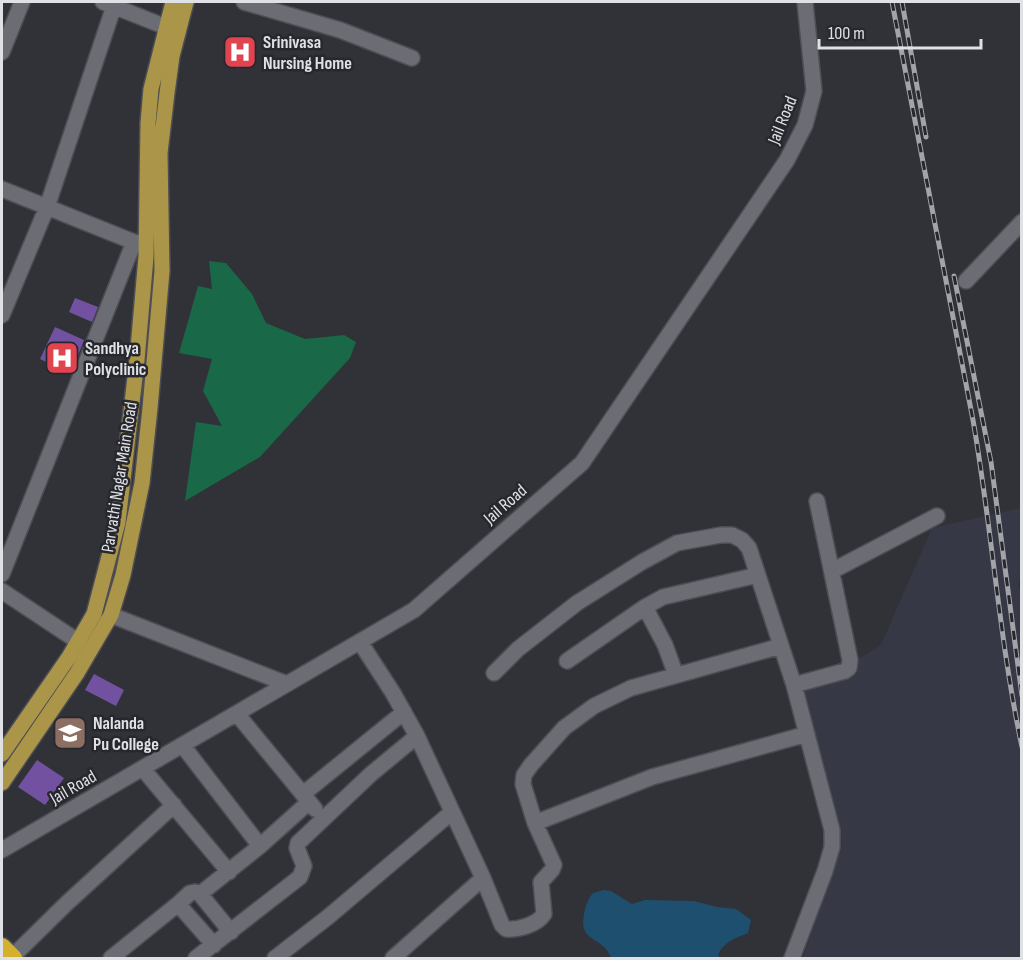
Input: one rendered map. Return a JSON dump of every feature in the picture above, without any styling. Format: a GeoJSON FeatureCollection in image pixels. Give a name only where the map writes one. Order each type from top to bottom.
{"type":"FeatureCollection","features":[{"type":"Feature","properties":{"kind":"main road","name":"Parvathi Nagar Main Road"},"geometry":{"type":"LineString","coordinates":[[2,783],[77,673],[118,522],[137,360],[140,243],[151,89],[173,2]]}},
{"type":"Feature","properties":{"kind":"main road","name":"Parvathi Nagar Main Road"},"geometry":{"type":"LineString","coordinates":[[2,754],[84,646],[111,615],[123,575],[142,483],[150,408],[162,271],[160,153],[172,56],[186,2]]}},
{"type":"Feature","properties":{"kind":"street"},"geometry":{"type":"LineString","coordinates":[[2,52],[22,2]]}},
{"type":"Feature","properties":{"kind":"street"},"geometry":{"type":"LineString","coordinates":[[244,2],[340,30],[412,58]]}},
{"type":"Feature","properties":{"kind":"street","name":"Jail Road"},"geometry":{"type":"LineString","coordinates":[[2,850],[414,610],[582,463],[787,160],[805,125],[814,91],[805,2]]}},
{"type":"Feature","properties":{"kind":"street"},"geometry":{"type":"LineString","coordinates":[[2,315],[46,207],[109,4],[166,27]]}},
{"type":"Feature","properties":{"kind":"street"},"geometry":{"type":"LineString","coordinates":[[2,189],[162,252]]}},
{"type":"Feature","properties":{"kind":"street"},"geometry":{"type":"LineString","coordinates":[[966,281],[1022,222]]}},
{"type":"Feature","properties":{"kind":"street"},"geometry":{"type":"LineString","coordinates":[[2,574],[140,243]]}},
{"type":"Feature","properties":{"kind":"street"},"geometry":{"type":"LineString","coordinates":[[794,685],[846,671],[850,660],[817,501]]}},
{"type":"Feature","properties":{"kind":"street"},"geometry":{"type":"LineString","coordinates":[[832,571],[937,516]]}},
{"type":"Feature","properties":{"kind":"street"},"geometry":{"type":"LineString","coordinates":[[494,673],[518,649],[578,603],[642,562],[677,543],[721,535],[742,540],[749,548],[794,685],[832,830],[832,848],[792,958]]}},
{"type":"Feature","properties":{"kind":"street"},"geometry":{"type":"LineString","coordinates":[[567,661],[663,597],[758,574]]}},
{"type":"Feature","properties":{"kind":"street"},"geometry":{"type":"LineString","coordinates":[[2,591],[84,646]]}},
{"type":"Feature","properties":{"kind":"street"},"geometry":{"type":"LineString","coordinates":[[645,607],[665,645],[676,675]]}},
{"type":"Feature","properties":{"kind":"street"},"geometry":{"type":"LineString","coordinates":[[111,615],[288,684]]}},
{"type":"Feature","properties":{"kind":"street"},"geometry":{"type":"LineString","coordinates":[[360,642],[417,736],[483,878],[502,925],[506,929],[541,919],[544,907],[541,882],[554,865],[535,823],[523,784],[524,775],[564,728],[594,706],[632,688],[781,646]]}},
{"type":"Feature","properties":{"kind":"street"},"geometry":{"type":"LineString","coordinates":[[200,894],[260,846],[306,798],[404,712]]}},
{"type":"Feature","properties":{"kind":"street"},"geometry":{"type":"LineString","coordinates":[[237,714],[323,819]]}},
{"type":"Feature","properties":{"kind":"street"},"geometry":{"type":"LineString","coordinates":[[535,823],[652,777],[807,734]]}},
{"type":"Feature","properties":{"kind":"street"},"geometry":{"type":"LineString","coordinates":[[196,958],[300,877],[304,866],[297,848],[298,843],[371,774],[417,736]]}},
{"type":"Feature","properties":{"kind":"street"},"geometry":{"type":"LineString","coordinates":[[183,746],[260,846]]}},
{"type":"Feature","properties":{"kind":"street"},"geometry":{"type":"LineString","coordinates":[[143,769],[229,872]]}},
{"type":"Feature","properties":{"kind":"street"},"geometry":{"type":"LineString","coordinates":[[9,954],[174,806]]}},
{"type":"Feature","properties":{"kind":"street"},"geometry":{"type":"LineString","coordinates":[[275,958],[328,917],[452,812]]}},
{"type":"Feature","properties":{"kind":"street"},"geometry":{"type":"LineString","coordinates":[[393,958],[483,878]]}},
{"type":"Feature","properties":{"kind":"street"},"geometry":{"type":"LineString","coordinates":[[111,958],[190,893],[200,894],[231,932]]}},
{"type":"Feature","properties":{"kind":"street"},"geometry":{"type":"LineString","coordinates":[[178,904],[214,945]]}},
{"type":"Feature","properties":{"kind":"shaded area"},"geometry":{"type":"Polygon","coordinates":[[[1021,508],[1021,572],[1018,585],[1022,596],[1021,958],[803,958],[842,841],[802,693],[881,645],[932,528],[1021,508]]]}},
{"type":"Feature","properties":{"kind":"green space"},"geometry":{"type":"Polygon","coordinates":[[[209,261],[226,263],[252,294],[266,323],[305,339],[344,335],[356,342],[350,358],[260,457],[185,501],[196,422],[222,426],[203,391],[212,359],[179,353],[198,286],[212,289],[209,261]]]}},
{"type":"Feature","properties":{"kind":"water"},"geometry":{"type":"Polygon","coordinates":[[[611,891],[632,904],[645,900],[694,901],[736,909],[751,920],[748,933],[727,944],[718,955],[720,958],[611,958],[603,946],[588,935],[583,924],[585,909],[593,893],[611,891]]]}},
{"type":"Feature","properties":{"kind":"building"},"geometry":{"type":"Polygon","coordinates":[[[236,38],[250,45],[238,69],[224,62],[236,38]]]}},
{"type":"Feature","properties":{"kind":"building"},"geometry":{"type":"Polygon","coordinates":[[[75,298],[98,307],[92,322],[69,312],[75,298]]]}},
{"type":"Feature","properties":{"kind":"building"},"geometry":{"type":"Polygon","coordinates":[[[55,327],[84,340],[71,374],[40,359],[55,327]]]}},
{"type":"Feature","properties":{"kind":"building"},"geometry":{"type":"Polygon","coordinates":[[[94,674],[124,690],[116,706],[85,690],[94,674]]]}},
{"type":"Feature","properties":{"kind":"building"},"geometry":{"type":"Polygon","coordinates":[[[37,760],[64,778],[45,805],[18,787],[37,760]]]}},
{"type":"Feature","properties":{"kind":"railway"},"geometry":{"type":"LineString","coordinates":[[892,2],[973,420],[1007,666],[1022,747]]}},
{"type":"Feature","properties":{"kind":"railway"},"geometry":{"type":"LineString","coordinates":[[902,2],[926,137]]}},
{"type":"Feature","properties":{"kind":"railway"},"geometry":{"type":"LineString","coordinates":[[954,276],[991,462],[1022,696]]}},
{"type":"Feature","properties":{"kind":"place","name":"Srinivasa Nursing Home"},"geometry":{"type":"Point","coordinates":[240,52]}},
{"type":"Feature","properties":{"kind":"place","name":"Sandhya Polyclinic"},"geometry":{"type":"Point","coordinates":[62,358]}},
{"type":"Feature","properties":{"kind":"place","name":"Nalanda Pu College"},"geometry":{"type":"Point","coordinates":[70,733]}}]}
